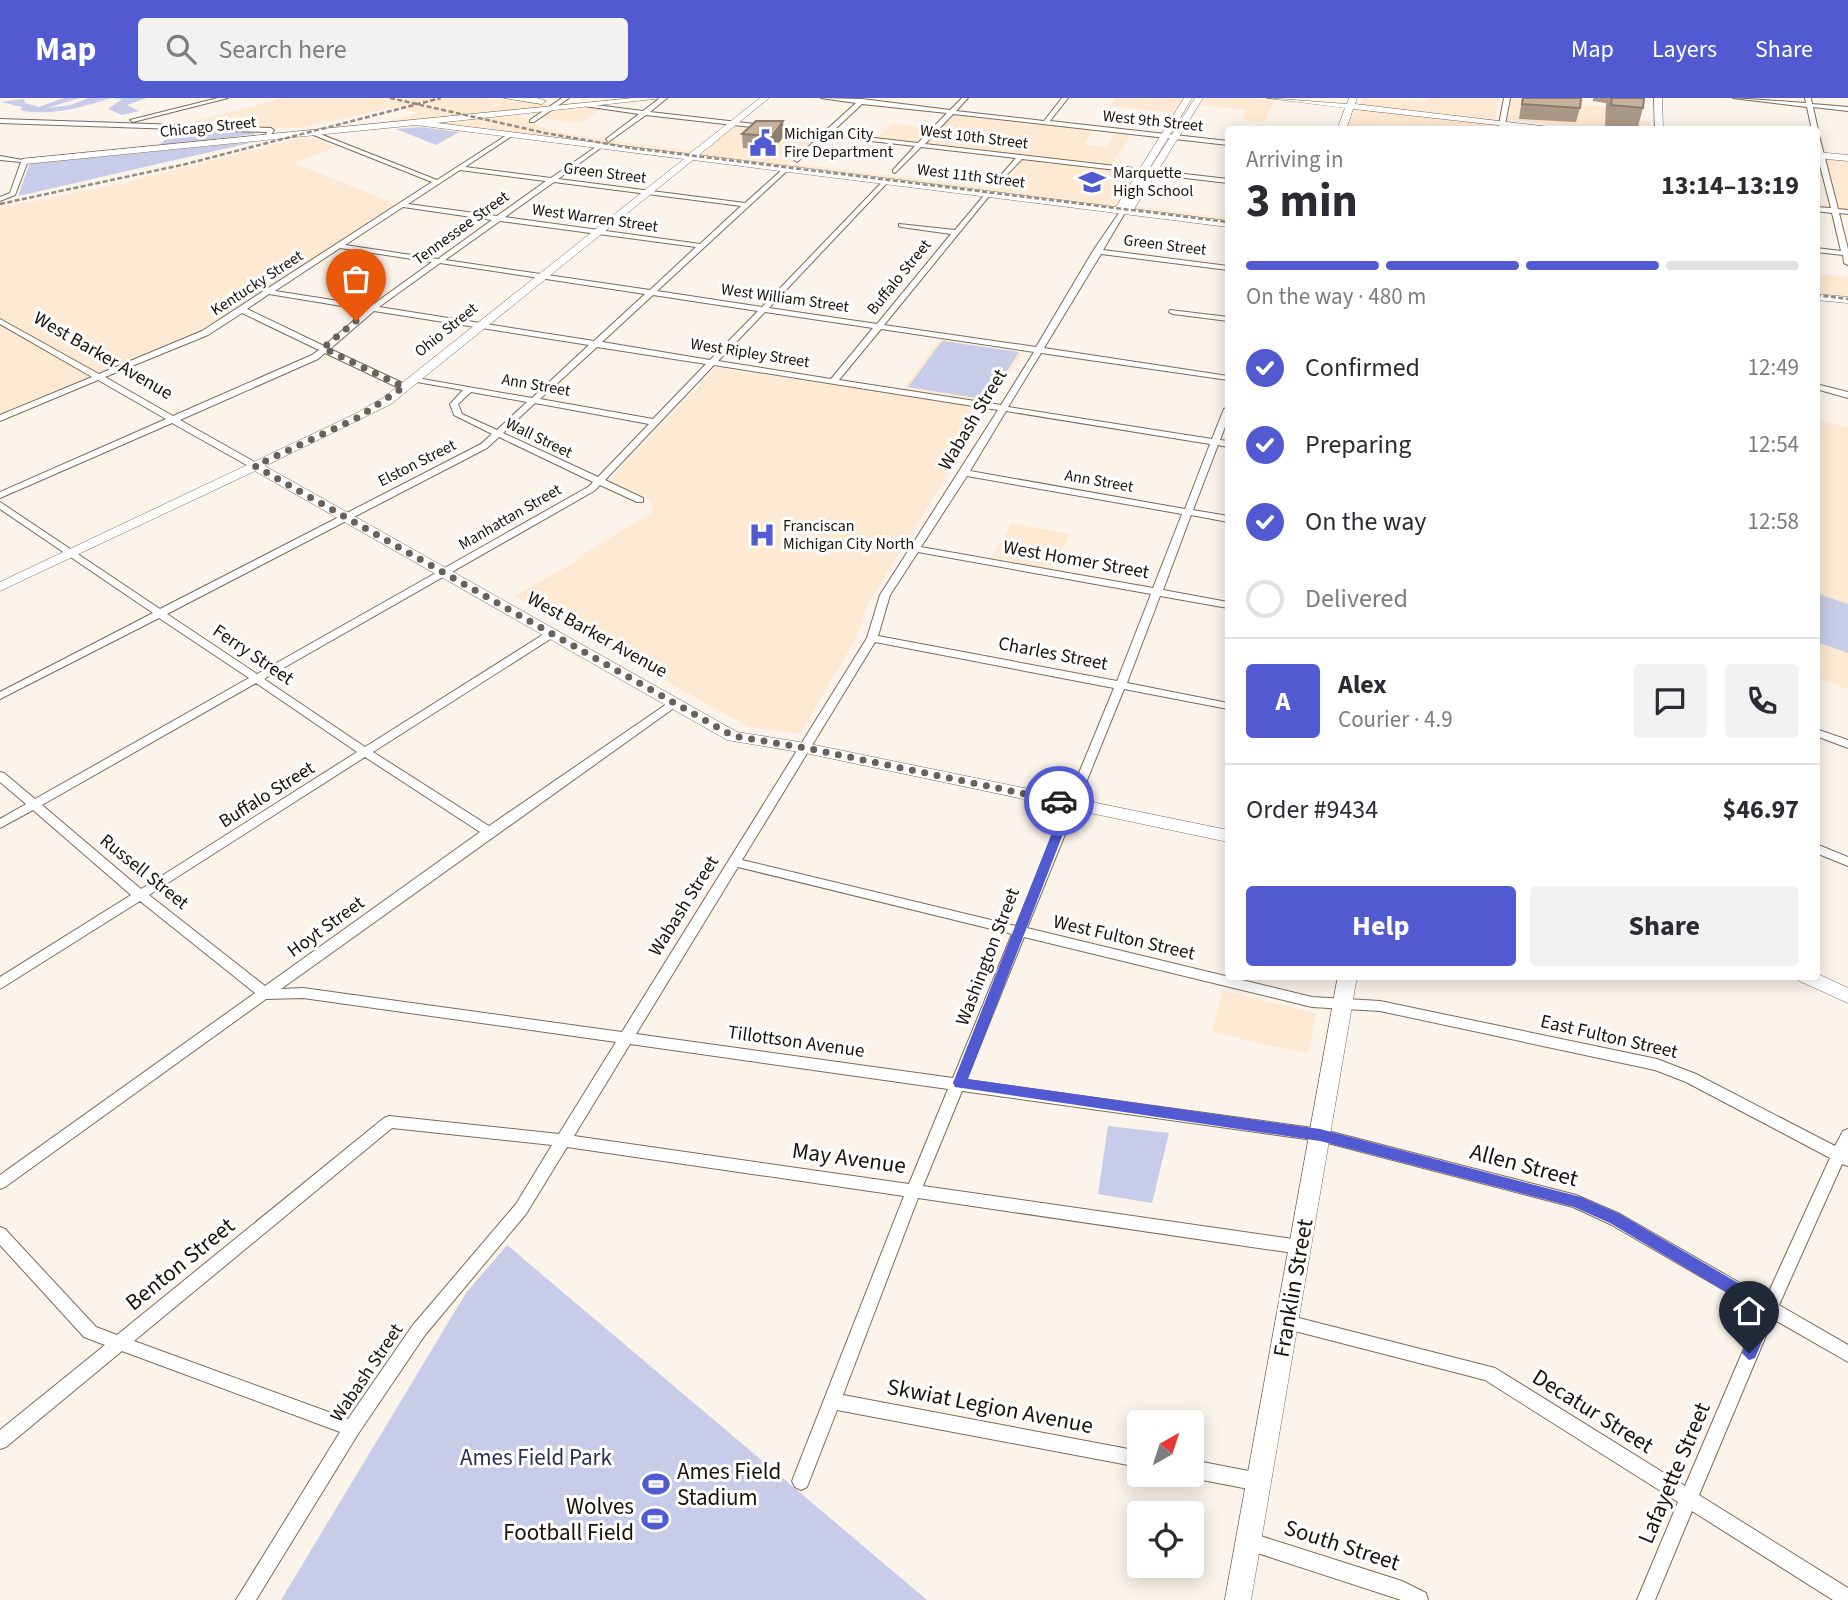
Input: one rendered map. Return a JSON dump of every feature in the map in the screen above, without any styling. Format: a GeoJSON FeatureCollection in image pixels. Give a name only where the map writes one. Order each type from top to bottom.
{"type":"FeatureCollection","features":[{"type":"Feature","properties":{"kind":"street"},"geometry":{"type":"LineString","coordinates":[[116,124],[225,98]]}},
{"type":"Feature","properties":{"kind":"street","name":"West 10th Street"},"geometry":{"type":"LineString","coordinates":[[508,98],[562,101],[1225,181]]}},
{"type":"Feature","properties":{"kind":"street","name":"Chicago Street"},"geometry":{"type":"LineString","coordinates":[[0,160],[25,160],[662,98]]}},
{"type":"Feature","properties":{"kind":"street","name":"Tennessee Street"},"geometry":{"type":"LineString","coordinates":[[0,495],[315,357],[373,308],[604,143],[662,98]]}},
{"type":"Feature","properties":{"kind":"street","name":"Ohio Street"},"geometry":{"type":"LineString","coordinates":[[0,587],[359,417],[409,383],[765,98]]}},
{"type":"Feature","properties":{"kind":"street","name":"West 9th Street"},"geometry":{"type":"LineString","coordinates":[[824,98],[862,100],[1225,144]]}},
{"type":"Feature","properties":{"kind":"street"},"geometry":{"type":"LineString","coordinates":[[895,172],[965,98]]}},
{"type":"Feature","properties":{"kind":"street"},"geometry":{"type":"LineString","coordinates":[[1045,123],[1065,98]]}},
{"type":"Feature","properties":{"kind":"street","name":"Wabash Street"},"geometry":{"type":"LineString","coordinates":[[1123,211],[1120,209],[1188,98]]}},
{"type":"Feature","properties":{"kind":"street","name":"Wabash Street"},"geometry":{"type":"LineString","coordinates":[[245,1600],[352,1428],[419,1330],[521,1209],[872,638],[885,595],[964,473],[1097,251],[1123,211],[1129,210],[1199,98]]}},
{"type":"Feature","properties":{"kind":"street"},"geometry":{"type":"LineString","coordinates":[[1270,98],[1351,102],[1501,126],[1507,98]]}},
{"type":"Feature","properties":{"kind":"street"},"geometry":{"type":"LineString","coordinates":[[1658,98],[1659,126]]}},
{"type":"Feature","properties":{"kind":"street"},"geometry":{"type":"LineString","coordinates":[[1736,98],[1808,102],[1848,109]]}},
{"type":"Feature","properties":{"kind":"street"},"geometry":{"type":"LineString","coordinates":[[797,160],[862,100]]}},
{"type":"Feature","properties":{"kind":"street"},"geometry":{"type":"LineString","coordinates":[[532,121],[562,101]]}},
{"type":"Feature","properties":{"kind":"street"},"geometry":{"type":"LineString","coordinates":[[1342,126],[1351,102]]}},
{"type":"Feature","properties":{"kind":"street"},"geometry":{"type":"LineString","coordinates":[[1808,102],[1814,126]]}},
{"type":"Feature","properties":{"kind":"street"},"geometry":{"type":"LineString","coordinates":[[0,121],[271,130],[268,137]]}},
{"type":"Feature","properties":{"kind":"street","name":"West 11th Street"},"geometry":{"type":"LineString","coordinates":[[419,123],[510,135],[604,143],[692,157],[1225,224]]}},
{"type":"Feature","properties":{"kind":"street"},"geometry":{"type":"LineString","coordinates":[[330,141],[340,130]]}},
{"type":"Feature","properties":{"kind":"street"},"geometry":{"type":"LineString","coordinates":[[313,133],[437,182]]}},
{"type":"Feature","properties":{"kind":"street","name":"Kentucky Street"},"geometry":{"type":"LineString","coordinates":[[0,418],[205,333],[510,135]]}},
{"type":"Feature","properties":{"kind":"street"},"geometry":{"type":"LineString","coordinates":[[1820,155],[1848,158]]}},
{"type":"Feature","properties":{"kind":"street"},"geometry":{"type":"LineString","coordinates":[[997,183],[1020,157]]}},
{"type":"Feature","properties":{"kind":"street"},"geometry":{"type":"LineString","coordinates":[[1820,158],[1848,264]]}},
{"type":"Feature","properties":{"kind":"street"},"geometry":{"type":"LineString","coordinates":[[4,198],[13,194],[25,160]]}},
{"type":"Feature","properties":{"kind":"street","name":"Green Street"},"geometry":{"type":"LineString","coordinates":[[459,168],[747,205]]}},
{"type":"Feature","properties":{"kind":"street","name":"Elston Street"},"geometry":{"type":"LineString","coordinates":[[0,696],[484,446],[530,400],[786,169]]}},
{"type":"Feature","properties":{"kind":"street","name":"Manhattan Street"},"geometry":{"type":"LineString","coordinates":[[0,824],[591,489],[886,181]]}},
{"type":"Feature","properties":{"kind":"street","name":"Buffalo Street"},"geometry":{"type":"LineString","coordinates":[[834,380],[988,194]]}},
{"type":"Feature","properties":{"kind":"street","name":"West Warren Street"},"geometry":{"type":"LineString","coordinates":[[401,205],[701,246]]}},
{"type":"Feature","properties":{"kind":"street"},"geometry":{"type":"LineString","coordinates":[[1820,209],[1848,212]]}},
{"type":"Feature","properties":{"kind":"street"},"geometry":{"type":"LineString","coordinates":[[901,226],[955,232]]}},
{"type":"Feature","properties":{"kind":"street","name":"West William Street"},"geometry":{"type":"LineString","coordinates":[[338,246],[1225,378]]}},
{"type":"Feature","properties":{"kind":"street","name":"Green Street"},"geometry":{"type":"LineString","coordinates":[[1097,251],[1225,268]]}},
{"type":"Feature","properties":{"kind":"street"},"geometry":{"type":"LineString","coordinates":[[1820,251],[1847,254]]}},
{"type":"Feature","properties":{"kind":"street","name":"West Ripley Street"},"geometry":{"type":"LineString","coordinates":[[268,292],[1222,443]]}},
{"type":"Feature","properties":{"kind":"street"},"geometry":{"type":"LineString","coordinates":[[1820,297],[1848,300]]}},
{"type":"Feature","properties":{"kind":"street"},"geometry":{"type":"LineString","coordinates":[[242,310],[323,348],[409,383]]}},
{"type":"Feature","properties":{"kind":"street"},"geometry":{"type":"LineString","coordinates":[[1172,312],[1225,319]]}},
{"type":"Feature","properties":{"kind":"street","name":"West Barker Avenue"},"geometry":{"type":"LineString","coordinates":[[0,321],[733,736],[806,748],[1225,835]]}},
{"type":"Feature","properties":{"kind":"street","name":"Ann Street"},"geometry":{"type":"LineString","coordinates":[[409,383],[469,389],[653,422]]}},
{"type":"Feature","properties":{"kind":"street"},"geometry":{"type":"LineString","coordinates":[[1820,387],[1848,395]]}},
{"type":"Feature","properties":{"kind":"street","name":"Wall Street"},"geometry":{"type":"LineString","coordinates":[[469,389],[454,404],[454,410],[498,434],[640,500]]}},
{"type":"Feature","properties":{"kind":"street","name":"Washington Street"},"geometry":{"type":"LineString","coordinates":[[801,1481],[914,1190],[960,1083],[1070,803],[1121,684],[1155,592],[1188,512],[1222,443]]}},
{"type":"Feature","properties":{"kind":"street","name":"Ann Street"},"geometry":{"type":"LineString","coordinates":[[964,473],[1225,518]]}},
{"type":"Feature","properties":{"kind":"street","name":"Ferry Street"},"geometry":{"type":"LineString","coordinates":[[0,505],[489,832]]}},
{"type":"Feature","properties":{"kind":"street","name":"West Homer Street"},"geometry":{"type":"LineString","coordinates":[[917,549],[1225,604]]}},
{"type":"Feature","properties":{"kind":"street","name":"Buffalo Street"},"geometry":{"type":"LineString","coordinates":[[0,984],[551,634]]}},
{"type":"Feature","properties":{"kind":"street","name":"Charles Street"},"geometry":{"type":"LineString","coordinates":[[872,638],[1225,705]]}},
{"type":"Feature","properties":{"kind":"street","name":"Hoyt Street"},"geometry":{"type":"LineString","coordinates":[[0,1183],[489,832],[675,704]]}},
{"type":"Feature","properties":{"kind":"street"},"geometry":{"type":"LineString","coordinates":[[1820,734],[1848,744]]}},
{"type":"Feature","properties":{"kind":"street","name":"Russell Street"},"geometry":{"type":"LineString","coordinates":[[0,776],[140,895],[266,994]]}},
{"type":"Feature","properties":{"kind":"street"},"geometry":{"type":"LineString","coordinates":[[1820,850],[1848,862]]}},
{"type":"Feature","properties":{"kind":"street","name":"West Fulton Street"},"geometry":{"type":"LineString","coordinates":[[734,862],[1018,933],[1312,1002],[1343,1005]]}},
{"type":"Feature","properties":{"kind":"street","name":"Franklin Street"},"geometry":{"type":"LineString","coordinates":[[1238,1600],[1347,980]]}},
{"type":"Feature","properties":{"kind":"street"},"geometry":{"type":"LineString","coordinates":[[1814,980],[1848,996]]}},
{"type":"Feature","properties":{"kind":"street","name":"Tillottson Avenue"},"geometry":{"type":"LineString","coordinates":[[266,994],[303,993],[1320,1135]]}},
{"type":"Feature","properties":{"kind":"street","name":"East Fulton Street"},"geometry":{"type":"LineString","coordinates":[[1343,1005],[1380,1006],[1657,1065],[1691,1078],[1843,1157]]}},
{"type":"Feature","properties":{"kind":"street","name":"May Avenue"},"geometry":{"type":"LineString","coordinates":[[390,1122],[563,1140],[1300,1247]]}},
{"type":"Feature","properties":{"kind":"street","name":"Benton Street"},"geometry":{"type":"LineString","coordinates":[[0,1441],[390,1122]]}},
{"type":"Feature","properties":{"kind":"street","name":"Allen Street"},"geometry":{"type":"LineString","coordinates":[[1320,1135],[1576,1202],[1615,1219],[1848,1354]]}},
{"type":"Feature","properties":{"kind":"street","name":"Lafayette Street"},"geometry":{"type":"LineString","coordinates":[[1646,1600],[1687,1497],[1769,1309],[1843,1157],[1848,1135]]}},
{"type":"Feature","properties":{"kind":"street"},"geometry":{"type":"LineString","coordinates":[[0,1234],[90,1332],[234,1382],[352,1428]]}},
{"type":"Feature","properties":{"kind":"street","name":"Decatur Street"},"geometry":{"type":"LineString","coordinates":[[1287,1322],[1489,1373],[1848,1599]]}},
{"type":"Feature","properties":{"kind":"street","name":"Skwiat Legion Avenue"},"geometry":{"type":"LineString","coordinates":[[832,1401],[1127,1457]]}},
{"type":"Feature","properties":{"kind":"street"},"geometry":{"type":"LineString","coordinates":[[1204,1471],[1259,1482]]}},
{"type":"Feature","properties":{"kind":"street","name":"South Street"},"geometry":{"type":"LineString","coordinates":[[1248,1541],[1402,1590],[1419,1600]]}},
{"type":"Feature","properties":{"kind":"shaded area"},"geometry":{"type":"Polygon","coordinates":[[[273,98],[487,98],[551,104],[543,109],[515,112],[536,126],[563,133],[703,153],[735,127],[813,134],[816,137],[788,163],[1000,189],[1023,160],[1135,173],[1119,204],[1225,218],[1225,223],[406,121],[382,123],[418,113],[395,107],[301,128],[181,125],[277,100],[273,98]]]}},
{"type":"Feature","properties":{"kind":"shaded area"},"geometry":{"type":"Polygon","coordinates":[[[1115,98],[1183,98],[1174,113],[1110,106],[1115,98]]]}},
{"type":"Feature","properties":{"kind":"shaded area"},"geometry":{"type":"Polygon","coordinates":[[[1205,98],[1275,100],[1264,122],[1242,119],[1246,110],[1202,105],[1205,98]]]}},
{"type":"Feature","properties":{"kind":"shaded area"},"geometry":{"type":"Polygon","coordinates":[[[1363,98],[1427,101],[1429,98],[1499,98],[1495,119],[1360,105],[1363,98]]]}},
{"type":"Feature","properties":{"kind":"shaded area"},"geometry":{"type":"Polygon","coordinates":[[[1511,98],[1583,98],[1583,105],[1607,107],[1607,117],[1649,122],[1649,126],[1568,126],[1509,120],[1511,98]]]}},
{"type":"Feature","properties":{"kind":"shaded area"},"geometry":{"type":"Polygon","coordinates":[[[601,109],[580,123],[540,118],[551,111],[601,109]]]}},
{"type":"Feature","properties":{"kind":"shaded area"},"geometry":{"type":"Polygon","coordinates":[[[1355,109],[1498,124],[1498,126],[1348,126],[1355,109]]]}},
{"type":"Feature","properties":{"kind":"shaded area"},"geometry":{"type":"Polygon","coordinates":[[[954,115],[1093,131],[1084,145],[1107,147],[1116,133],[1131,135],[1111,165],[878,137],[892,124],[940,129],[954,115]]]}},
{"type":"Feature","properties":{"kind":"shaded area"},"geometry":{"type":"Polygon","coordinates":[[[300,138],[311,138],[336,147],[294,163],[396,204],[203,329],[0,414],[0,208],[119,184],[300,138]]]}},
{"type":"Feature","properties":{"kind":"shaded area"},"geometry":{"type":"Polygon","coordinates":[[[1823,157],[1848,159],[1848,211],[1837,210],[1823,157]]]}},
{"type":"Feature","properties":{"kind":"shaded area"},"geometry":{"type":"Polygon","coordinates":[[[1820,273],[1848,277],[1848,300],[1820,296],[1820,273]]]}},
{"type":"Feature","properties":{"kind":"shaded area","name":"Franciscan Michigan City North"},"geometry":{"type":"Polygon","coordinates":[[[940,339],[1022,354],[869,602],[856,638],[800,734],[748,727],[514,596],[579,560],[576,558],[653,512],[650,499],[611,482],[612,477],[716,368],[899,394],[940,339]]]}},
{"type":"Feature","properties":{"kind":"shaded area"},"geometry":{"type":"Polygon","coordinates":[[[1820,420],[1848,428],[1848,689],[1820,679],[1820,420]]]}},
{"type":"Feature","properties":{"kind":"shaded area"},"geometry":{"type":"Polygon","coordinates":[[[1011,523],[1070,534],[1052,569],[992,558],[1011,523]]]}},
{"type":"Feature","properties":{"kind":"shaded area"},"geometry":{"type":"Polygon","coordinates":[[[1222,991],[1316,1013],[1308,1054],[1212,1032],[1222,991]]]}},
{"type":"Feature","properties":{"kind":"green space"},"geometry":{"type":"Polygon","coordinates":[[[64,98],[80,98],[47,108],[71,105],[88,98],[111,98],[54,112],[20,110],[22,107],[1,102],[24,99],[25,103],[39,107],[64,98]]]}},
{"type":"Feature","properties":{"kind":"green space"},"geometry":{"type":"Polygon","coordinates":[[[111,98],[147,98],[127,105],[139,111],[122,115],[108,109],[122,99],[111,98]]]}},
{"type":"Feature","properties":{"kind":"green space"},"geometry":{"type":"Polygon","coordinates":[[[420,127],[459,132],[436,145],[396,129],[420,127]]]}},
{"type":"Feature","properties":{"kind":"green space"},"geometry":{"type":"Polygon","coordinates":[[[177,129],[251,131],[255,134],[158,146],[177,129]]]}},
{"type":"Feature","properties":{"kind":"green space"},"geometry":{"type":"Polygon","coordinates":[[[254,142],[18,196],[30,163],[254,142]]]}},
{"type":"Feature","properties":{"kind":"green space"},"geometry":{"type":"Polygon","coordinates":[[[942,341],[1019,352],[989,400],[908,387],[942,341]]]}},
{"type":"Feature","properties":{"kind":"green space"},"geometry":{"type":"Polygon","coordinates":[[[1820,594],[1848,604],[1848,653],[1820,643],[1820,594]]]}},
{"type":"Feature","properties":{"kind":"green space"},"geometry":{"type":"Polygon","coordinates":[[[1108,1126],[1169,1133],[1152,1203],[1098,1194],[1108,1126]]]}},
{"type":"Feature","properties":{"kind":"green space","name":"Ames Field Park"},"geometry":{"type":"Polygon","coordinates":[[[507,1245],[927,1600],[281,1600],[466,1293],[507,1245]]]}},
{"type":"Feature","properties":{"kind":"building"},"geometry":{"type":"Polygon","coordinates":[[[1523,98],[1581,98],[1580,108],[1522,104],[1523,98]]]}},
{"type":"Feature","properties":{"kind":"building"},"geometry":{"type":"Polygon","coordinates":[[[1612,98],[1644,98],[1643,108],[1611,105],[1612,98]]]}},
{"type":"Feature","properties":{"kind":"building"},"geometry":{"type":"Polygon","coordinates":[[[756,121],[783,121],[772,136],[742,134],[756,121]]]}},
{"type":"Feature","properties":{"kind":"railway"},"geometry":{"type":"LineString","coordinates":[[390,98],[417,104]]}},
{"type":"Feature","properties":{"kind":"railway"},"geometry":{"type":"LineString","coordinates":[[417,104],[441,98]]}},
{"type":"Feature","properties":{"kind":"railway"},"geometry":{"type":"LineString","coordinates":[[0,204],[186,164],[417,104]]}},
{"type":"Feature","properties":{"kind":"railway"},"geometry":{"type":"LineString","coordinates":[[417,104],[545,133],[631,148],[1225,222]]}},
{"type":"Feature","properties":{"kind":"railway"},"geometry":{"type":"LineString","coordinates":[[1820,296],[1848,299]]}},
{"type":"Feature","properties":{"kind":"way so far"},"geometry":{"type":"LineString","coordinates":[[356,321],[323,348],[404,387],[387,401],[359,417],[255,466],[733,736],[806,748],[1059,801]]}},
{"type":"Feature","properties":{"kind":"place","name":"Michigan City Fire Department"},"geometry":{"type":"Point","coordinates":[763,143]}},
{"type":"Feature","properties":{"kind":"place","name":"Marquette High School"},"geometry":{"type":"Point","coordinates":[1092,182]}},
{"type":"Feature","properties":{"kind":"place","name":"Franciscan Michigan City North"},"geometry":{"type":"Point","coordinates":[762,535]}},
{"type":"Feature","properties":{"kind":"place","name":"Ames Field Stadium"},"geometry":{"type":"Point","coordinates":[656,1484]}},
{"type":"Feature","properties":{"kind":"place","name":"Wolves Football Field"},"geometry":{"type":"Point","coordinates":[655,1519]}},
{"type":"Feature","properties":{"kind":"route"},"geometry":{"type":"LineString","coordinates":[[1059,801],[1070,803],[960,1083],[1320,1135],[1576,1202],[1615,1219],[1769,1309],[1749,1353]]}}]}
